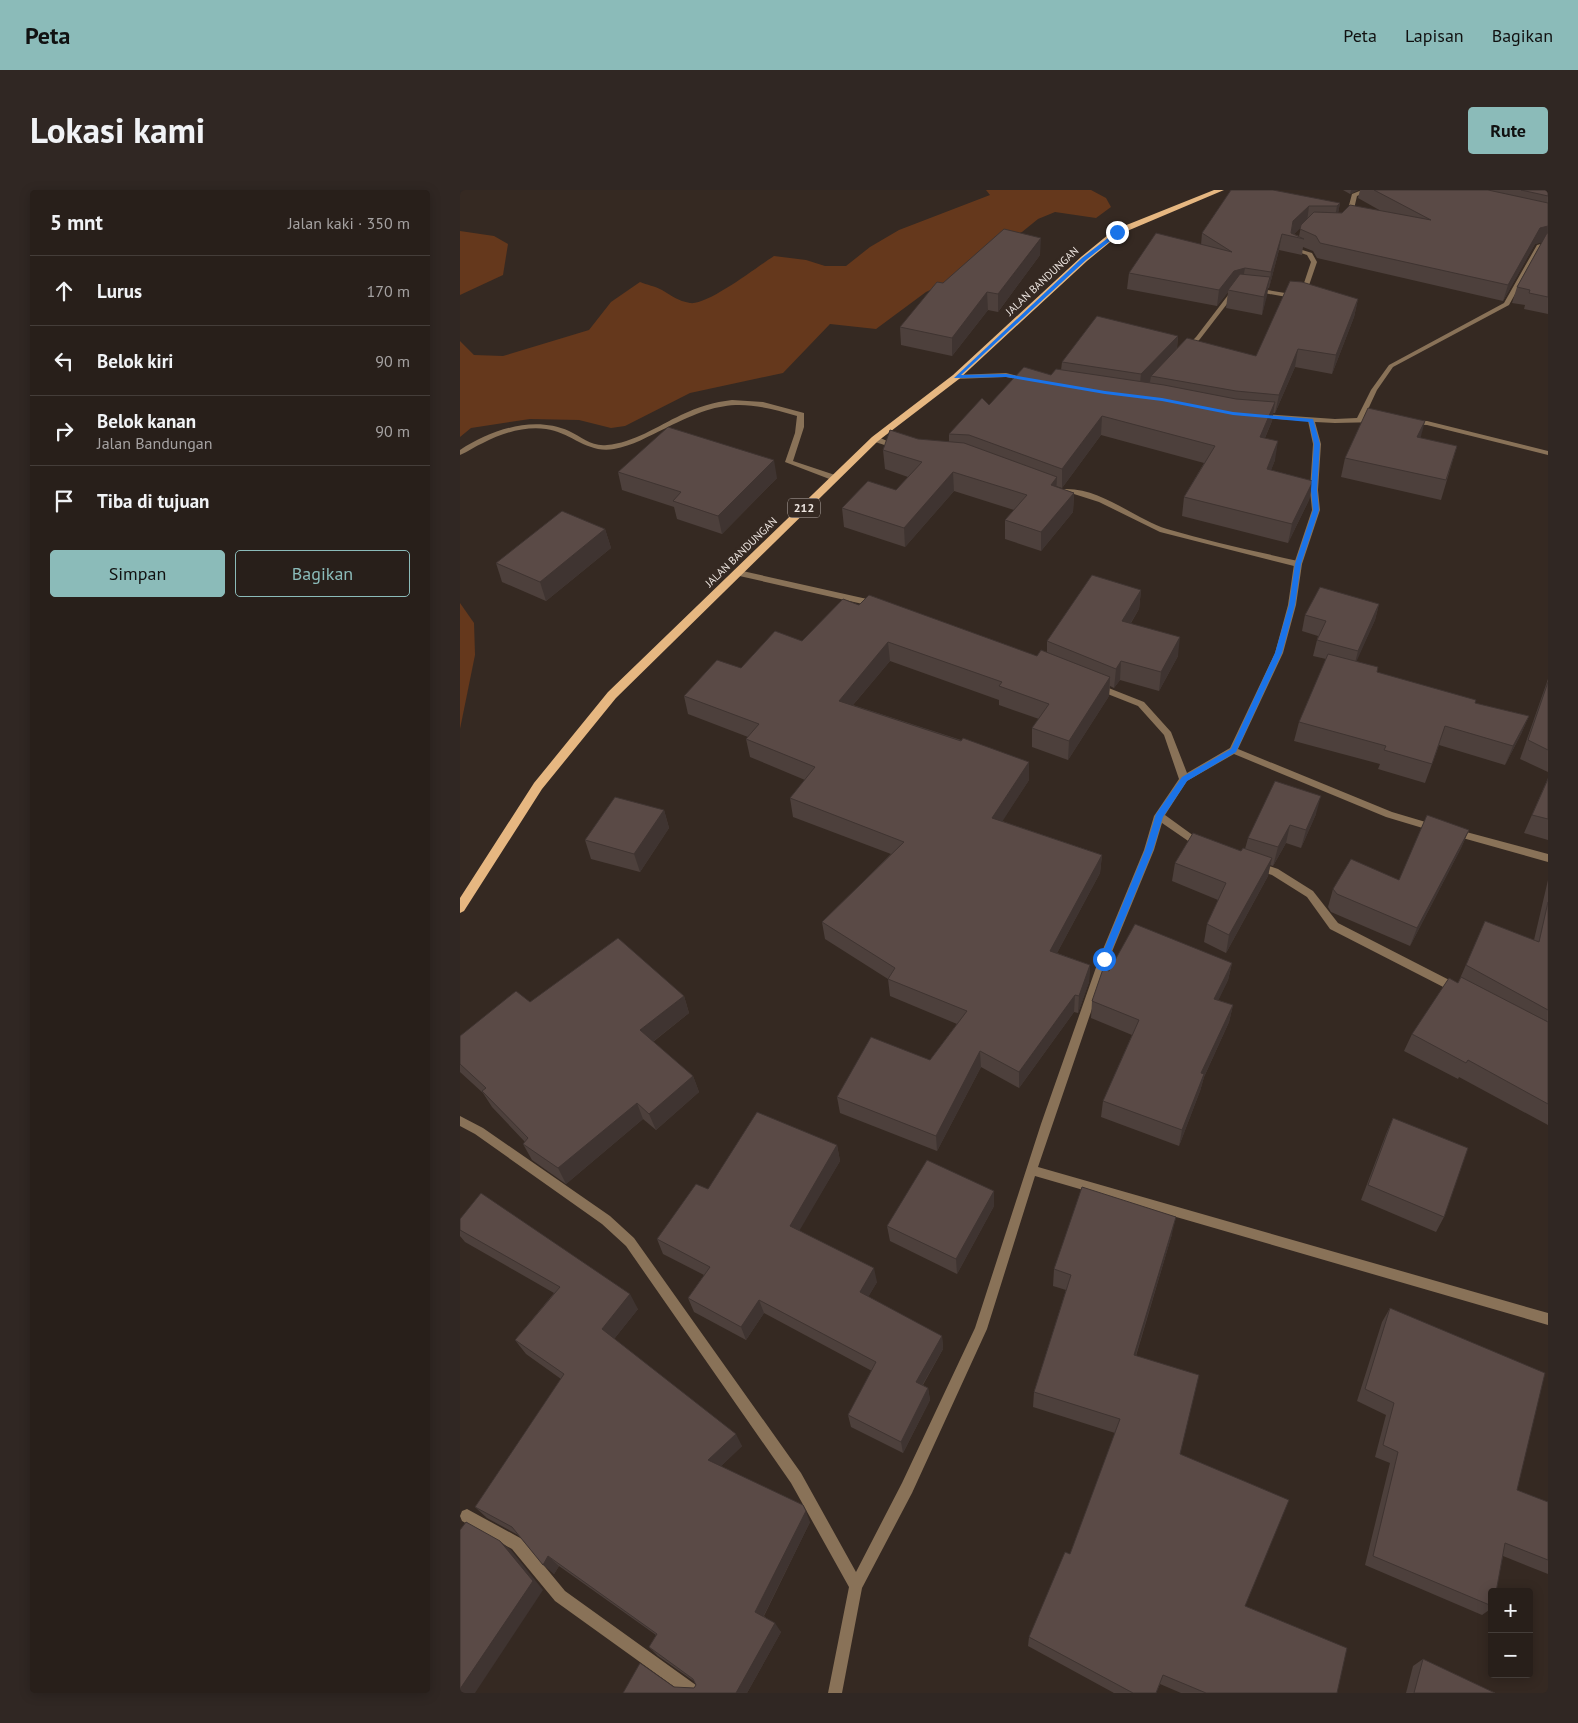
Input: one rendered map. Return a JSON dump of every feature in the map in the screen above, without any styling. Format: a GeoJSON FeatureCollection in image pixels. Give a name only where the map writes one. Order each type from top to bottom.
{"type":"FeatureCollection","features":[{"type":"Feature","properties":{"kind":"main road","name":"JALAN BANDUNGAN"},"geometry":{"type":"LineString","coordinates":[[460,908],[538,786],[612,695],[875,439],[956,377],[1084,259],[1117,232],[1220,190]]}},
{"type":"Feature","properties":{"kind":"street"},"geometry":{"type":"LineString","coordinates":[[1342,220],[1351,209],[1354,195],[1368,190]]}},
{"type":"Feature","properties":{"kind":"street"},"geometry":{"type":"LineString","coordinates":[[1180,356],[1198,338],[1234,290],[1242,288],[1298,297],[1304,292],[1314,262],[1310,254],[1292,247],[1294,239]]}},
{"type":"Feature","properties":{"kind":"street"},"geometry":{"type":"LineString","coordinates":[[1360,420],[1374,390],[1391,366],[1507,304],[1539,246],[1548,244]]}},
{"type":"Feature","properties":{"kind":"street"},"geometry":{"type":"LineString","coordinates":[[956,377],[1006,375],[1034,381]]}},
{"type":"Feature","properties":{"kind":"street"},"geometry":{"type":"LineString","coordinates":[[460,453],[499,434],[528,426],[556,428],[571,434],[588,446],[598,448],[614,447],[649,434],[708,405],[728,401],[756,402],[801,415],[802,427],[792,447],[789,462],[835,478]]}},
{"type":"Feature","properties":{"kind":"street"},"geometry":{"type":"LineString","coordinates":[[1252,415],[1311,420],[1382,420]]}},
{"type":"Feature","properties":{"kind":"street"},"geometry":{"type":"LineString","coordinates":[[835,1693],[856,1586],[907,1488],[981,1330],[1032,1170],[1104,959],[1149,850],[1159,816],[1184,779],[1233,750],[1279,653],[1292,605],[1298,564],[1316,510],[1314,490],[1317,444],[1311,420]]}},
{"type":"Feature","properties":{"kind":"street"},"geometry":{"type":"LineString","coordinates":[[1400,421],[1427,423],[1548,453]]}},
{"type":"Feature","properties":{"kind":"street"},"geometry":{"type":"LineString","coordinates":[[875,439],[910,451]]}},
{"type":"Feature","properties":{"kind":"street"},"geometry":{"type":"LineString","coordinates":[[1049,489],[1102,500],[1163,530],[1298,564]]}},
{"type":"Feature","properties":{"kind":"street"},"geometry":{"type":"LineString","coordinates":[[738,573],[886,606]]}},
{"type":"Feature","properties":{"kind":"street"},"geometry":{"type":"LineString","coordinates":[[1086,683],[1141,704],[1168,734],[1184,779]]}},
{"type":"Feature","properties":{"kind":"street"},"geometry":{"type":"LineString","coordinates":[[1233,750],[1389,815],[1548,858]]}},
{"type":"Feature","properties":{"kind":"street"},"geometry":{"type":"LineString","coordinates":[[1159,816],[1210,849]]}},
{"type":"Feature","properties":{"kind":"street"},"geometry":{"type":"LineString","coordinates":[[1250,864],[1275,872],[1310,894],[1334,926],[1470,996]]}},
{"type":"Feature","properties":{"kind":"street"},"geometry":{"type":"LineString","coordinates":[[460,1121],[479,1131],[606,1220],[630,1242],[796,1478],[856,1586]]}},
{"type":"Feature","properties":{"kind":"street"},"geometry":{"type":"LineString","coordinates":[[1032,1170],[1548,1319]]}},
{"type":"Feature","properties":{"kind":"street"},"geometry":{"type":"LineString","coordinates":[[466,1516],[518,1544],[560,1596],[696,1693]]}},
{"type":"Feature","properties":{"kind":"shaded area"},"geometry":{"type":"Polygon","coordinates":[[[986,190],[1091,190],[1106,198],[1111,207],[1096,218],[1055,212],[1038,219],[1022,232],[995,242],[958,277],[926,292],[876,329],[830,324],[783,373],[690,393],[625,426],[611,428],[579,420],[530,419],[471,428],[460,437],[460,341],[474,355],[503,356],[589,330],[611,302],[640,282],[690,303],[698,302],[720,292],[774,256],[806,260],[825,266],[846,266],[870,247],[899,230],[990,195],[986,190]]]}},
{"type":"Feature","properties":{"kind":"shaded area"},"geometry":{"type":"Polygon","coordinates":[[[460,231],[494,236],[508,244],[503,275],[460,295],[460,231]]]}},
{"type":"Feature","properties":{"kind":"shaded area"},"geometry":{"type":"Polygon","coordinates":[[[460,603],[474,623],[475,655],[460,729],[460,603]]]}},
{"type":"Feature","properties":{"kind":"building"},"geometry":{"type":"Polygon","coordinates":[[[1231,190],[1273,190],[1340,203],[1337,206],[1309,206],[1293,221],[1291,233],[1304,239],[1282,234],[1271,272],[1245,268],[1234,271],[1219,290],[1129,273],[1156,233],[1232,252],[1202,233],[1231,190]]]}},
{"type":"Feature","properties":{"kind":"building"},"geometry":{"type":"Polygon","coordinates":[[[1374,190],[1488,190],[1548,203],[1548,226],[1540,228],[1508,285],[1320,243],[1316,236],[1300,229],[1301,225],[1314,212],[1342,213],[1350,205],[1431,220],[1374,190]]]}},
{"type":"Feature","properties":{"kind":"building"},"geometry":{"type":"Polygon","coordinates":[[[1521,190],[1548,190],[1548,196],[1521,190]]]}},
{"type":"Feature","properties":{"kind":"building"},"geometry":{"type":"Polygon","coordinates":[[[1004,229],[1041,238],[998,294],[987,292],[952,338],[900,327],[937,282],[943,283],[1004,229]]]}},
{"type":"Feature","properties":{"kind":"building"},"geometry":{"type":"Polygon","coordinates":[[[1547,233],[1548,297],[1529,293],[1530,290],[1517,287],[1547,233]]]}},
{"type":"Feature","properties":{"kind":"building"},"geometry":{"type":"Polygon","coordinates":[[[1240,274],[1270,277],[1264,297],[1228,290],[1240,274]]]}},
{"type":"Feature","properties":{"kind":"building"},"geometry":{"type":"Polygon","coordinates":[[[1290,281],[1302,282],[1358,299],[1336,355],[1298,349],[1279,395],[1236,391],[1151,376],[1187,338],[1256,356],[1290,281]]]}},
{"type":"Feature","properties":{"kind":"building"},"geometry":{"type":"Polygon","coordinates":[[[1097,316],[1178,336],[1141,374],[1062,362],[1097,316]]]}},
{"type":"Feature","properties":{"kind":"building"},"geometry":{"type":"Polygon","coordinates":[[[1024,367],[1051,375],[1056,369],[1164,385],[1236,399],[1275,402],[1260,437],[1278,441],[1267,469],[1313,481],[1292,524],[1184,497],[1215,446],[1102,416],[1062,469],[969,435],[949,434],[982,398],[989,405],[1024,367]]]}},
{"type":"Feature","properties":{"kind":"building"},"geometry":{"type":"Polygon","coordinates":[[[1368,408],[1425,421],[1417,437],[1457,446],[1446,480],[1345,458],[1368,408]]]}},
{"type":"Feature","properties":{"kind":"building"},"geometry":{"type":"Polygon","coordinates":[[[668,427],[774,460],[718,516],[673,501],[681,492],[618,472],[668,427]]]}},
{"type":"Feature","properties":{"kind":"building"},"geometry":{"type":"Polygon","coordinates":[[[890,430],[918,439],[964,443],[1057,477],[1051,485],[1074,493],[1041,532],[1005,520],[1027,495],[953,472],[904,528],[842,508],[868,481],[896,490],[922,462],[883,450],[890,430]]]}},
{"type":"Feature","properties":{"kind":"building"},"geometry":{"type":"Polygon","coordinates":[[[562,511],[605,529],[540,582],[496,563],[562,511]]]}},
{"type":"Feature","properties":{"kind":"building"},"geometry":{"type":"Polygon","coordinates":[[[1092,575],[1141,590],[1122,621],[1180,637],[1161,672],[1121,661],[1116,669],[1047,641],[1092,575]]]}},
{"type":"Feature","properties":{"kind":"building"},"geometry":{"type":"Polygon","coordinates":[[[1320,587],[1379,604],[1358,651],[1317,640],[1326,621],[1305,615],[1320,587]]]}},
{"type":"Feature","properties":{"kind":"building"},"geometry":{"type":"Polygon","coordinates":[[[869,595],[1037,656],[1041,650],[1110,677],[1069,741],[1032,728],[1049,704],[999,686],[1002,682],[888,642],[839,701],[961,741],[963,738],[1029,762],[992,818],[1102,855],[1050,951],[1090,965],[1079,996],[1075,995],[1019,1072],[980,1051],[936,1136],[837,1097],[871,1037],[930,1060],[967,1011],[888,979],[895,968],[822,922],[904,842],[790,798],[815,767],[746,739],[759,724],[684,696],[717,660],[741,668],[775,631],[802,641],[843,599],[859,605],[869,595]]]}},
{"type":"Feature","properties":{"kind":"building"},"geometry":{"type":"Polygon","coordinates":[[[1328,654],[1378,667],[1377,672],[1476,700],[1475,703],[1529,716],[1513,746],[1445,726],[1432,764],[1384,750],[1386,746],[1299,722],[1328,654]]]}},
{"type":"Feature","properties":{"kind":"building"},"geometry":{"type":"Polygon","coordinates":[[[1548,682],[1548,750],[1528,740],[1548,682]]]}},
{"type":"Feature","properties":{"kind":"building"},"geometry":{"type":"Polygon","coordinates":[[[1548,779],[1548,819],[1532,815],[1548,779]]]}},
{"type":"Feature","properties":{"kind":"building"},"geometry":{"type":"Polygon","coordinates":[[[1275,781],[1321,796],[1306,830],[1290,825],[1278,847],[1248,838],[1275,781]]]}},
{"type":"Feature","properties":{"kind":"building"},"geometry":{"type":"Polygon","coordinates":[[[615,797],[664,810],[634,854],[585,840],[615,797]]]}},
{"type":"Feature","properties":{"kind":"building"},"geometry":{"type":"Polygon","coordinates":[[[1427,815],[1469,830],[1417,928],[1337,894],[1333,889],[1351,859],[1399,880],[1427,815]]]}},
{"type":"Feature","properties":{"kind":"building"},"geometry":{"type":"Polygon","coordinates":[[[1193,833],[1241,851],[1243,848],[1272,858],[1229,935],[1207,924],[1226,883],[1175,863],[1193,833]]]}},
{"type":"Feature","properties":{"kind":"building"},"geometry":{"type":"Polygon","coordinates":[[[1548,902],[1548,1010],[1466,965],[1485,921],[1539,942],[1548,902]]]}},
{"type":"Feature","properties":{"kind":"building"},"geometry":{"type":"Polygon","coordinates":[[[1135,924],[1232,963],[1214,999],[1233,1005],[1201,1073],[1204,1074],[1182,1130],[1103,1101],[1139,1020],[1092,1001],[1103,969],[1109,971],[1135,924]]]}},
{"type":"Feature","properties":{"kind":"building"},"geometry":{"type":"Polygon","coordinates":[[[618,938],[684,996],[640,1030],[693,1076],[649,1114],[637,1103],[558,1168],[523,1144],[528,1138],[482,1091],[486,1088],[460,1064],[460,1036],[516,991],[530,1002],[618,938]]]}},
{"type":"Feature","properties":{"kind":"building"},"geometry":{"type":"Polygon","coordinates":[[[1461,977],[1548,1022],[1548,1104],[1468,1060],[1466,1063],[1412,1034],[1449,978],[1458,983],[1461,977]]]}},
{"type":"Feature","properties":{"kind":"building"},"geometry":{"type":"Polygon","coordinates":[[[757,1112],[837,1145],[790,1226],[874,1268],[860,1292],[942,1336],[916,1382],[928,1388],[901,1442],[848,1415],[876,1362],[759,1300],[741,1327],[688,1298],[710,1267],[657,1239],[696,1184],[708,1189],[757,1112]]]}},
{"type":"Feature","properties":{"kind":"building"},"geometry":{"type":"Polygon","coordinates":[[[1393,1118],[1468,1148],[1444,1217],[1368,1185],[1393,1118]]]}},
{"type":"Feature","properties":{"kind":"building"},"geometry":{"type":"Polygon","coordinates":[[[927,1160],[994,1191],[956,1259],[887,1226],[927,1160]]]}},
{"type":"Feature","properties":{"kind":"building"},"geometry":{"type":"Polygon","coordinates":[[[1082,1187],[1176,1217],[1134,1355],[1199,1375],[1180,1454],[1289,1500],[1245,1606],[1347,1648],[1337,1693],[1206,1693],[1163,1675],[1156,1693],[1133,1693],[1029,1637],[1065,1552],[1070,1554],[1120,1419],[1034,1392],[1071,1275],[1054,1269],[1082,1187]]]}},
{"type":"Feature","properties":{"kind":"building"},"geometry":{"type":"Polygon","coordinates":[[[481,1193],[630,1294],[602,1329],[736,1434],[708,1460],[803,1505],[806,1511],[755,1612],[775,1623],[736,1693],[623,1693],[640,1663],[674,1687],[694,1688],[696,1685],[693,1679],[649,1647],[657,1634],[548,1556],[543,1565],[512,1527],[475,1507],[564,1374],[515,1340],[560,1287],[460,1230],[460,1219],[481,1193]]]}},
{"type":"Feature","properties":{"kind":"building"},"geometry":{"type":"Polygon","coordinates":[[[1390,1308],[1545,1373],[1517,1490],[1548,1502],[1548,1560],[1505,1543],[1497,1588],[1488,1588],[1488,1604],[1373,1556],[1398,1452],[1383,1445],[1394,1403],[1365,1389],[1390,1308]]]}},
{"type":"Feature","properties":{"kind":"building"},"geometry":{"type":"Polygon","coordinates":[[[466,1522],[500,1541],[533,1581],[460,1689],[460,1530],[466,1522]]]}},
{"type":"Feature","properties":{"kind":"building"},"geometry":{"type":"Polygon","coordinates":[[[1423,1659],[1495,1693],[1414,1693],[1423,1659]]]}},
{"type":"Feature","properties":{"kind":"route"},"geometry":{"type":"LineString","coordinates":[[1104,959],[1149,850],[1159,816],[1184,779],[1233,750],[1279,653],[1292,605],[1298,564],[1316,510],[1314,490],[1317,444],[1311,420],[1233,414],[1162,400],[1105,393],[1006,375],[956,377],[1084,259],[1117,232]]}}]}
